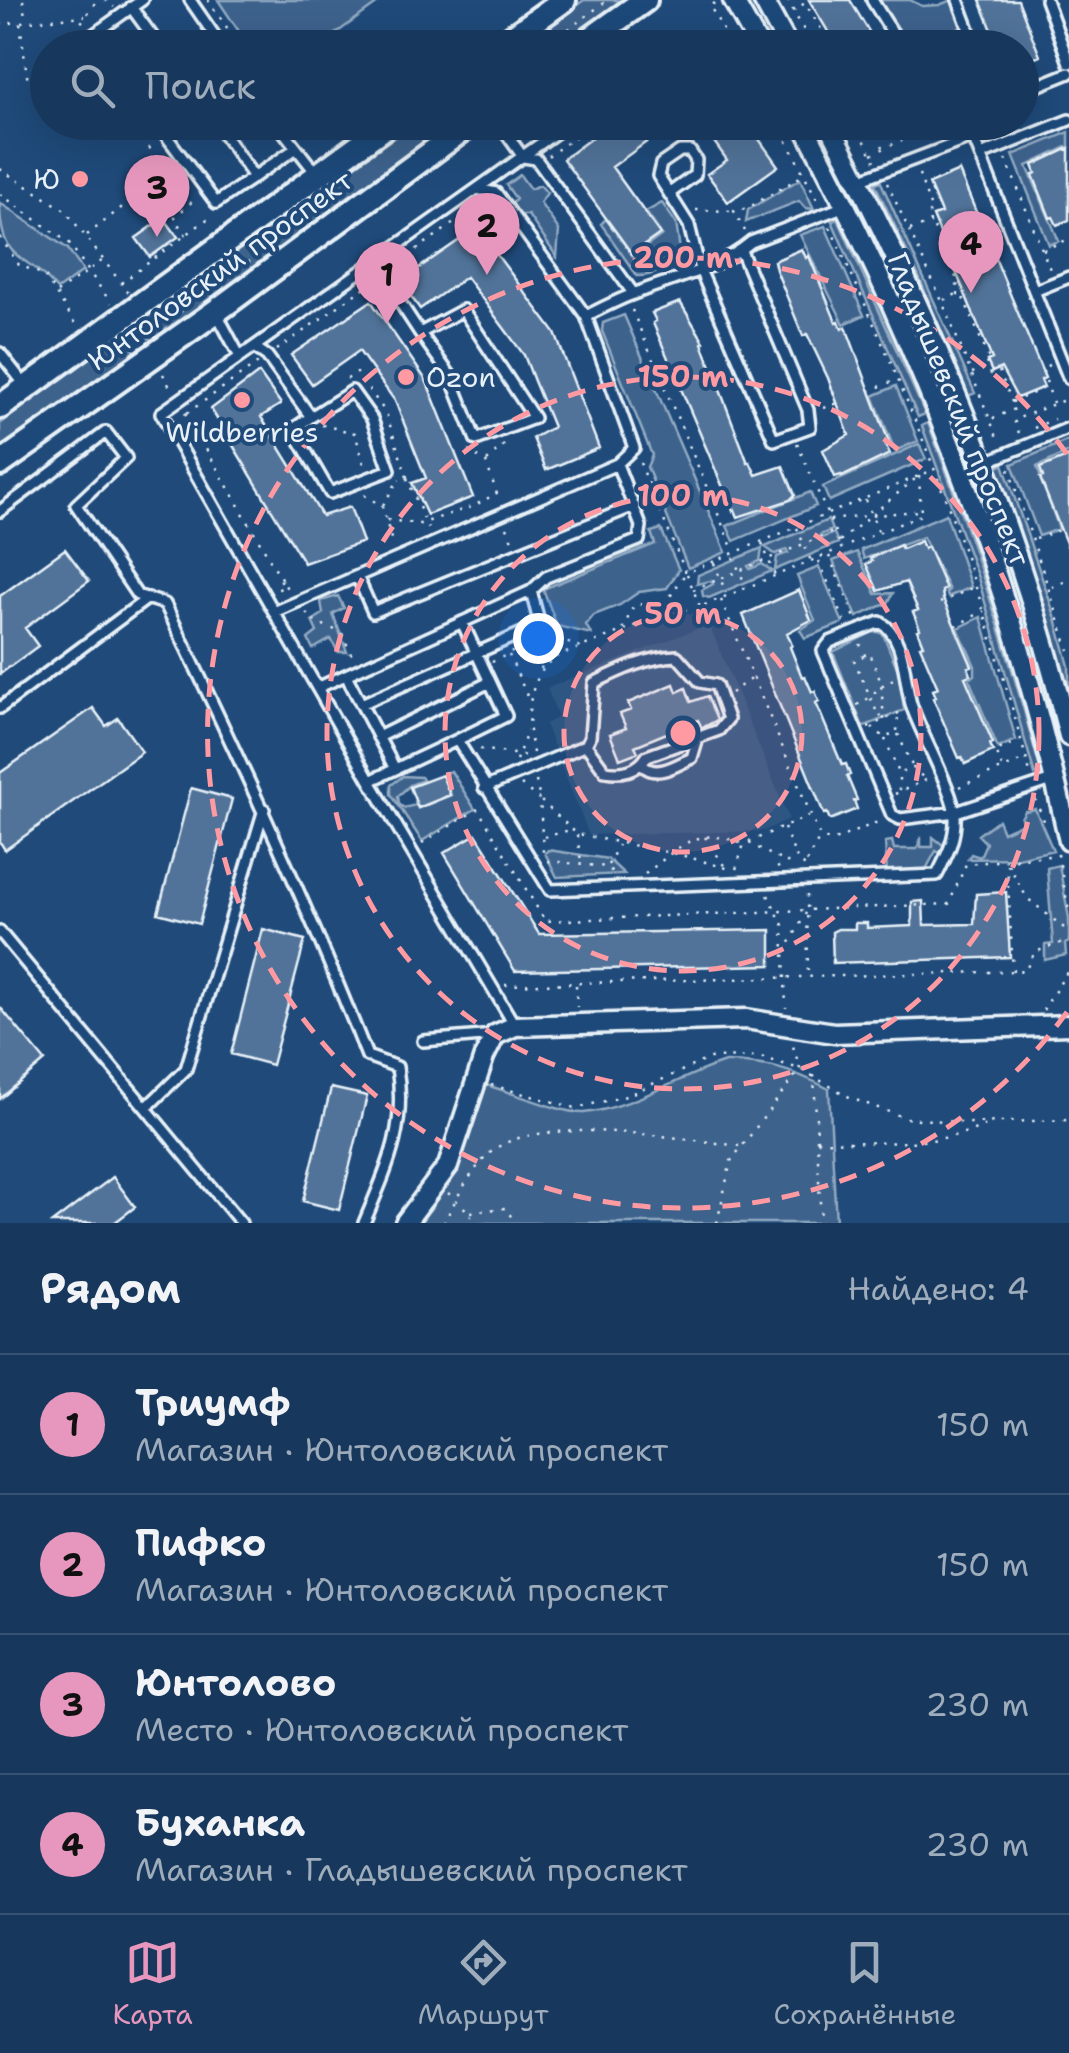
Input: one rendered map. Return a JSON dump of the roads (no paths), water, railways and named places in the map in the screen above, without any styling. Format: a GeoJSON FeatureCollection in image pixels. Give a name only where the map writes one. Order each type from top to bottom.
{"type":"FeatureCollection","features":[{"type":"Feature","properties":{"kind":"street"},"geometry":{"type":"LineString","coordinates":[[522,30],[564,0]]}},
{"type":"Feature","properties":{"kind":"street"},"geometry":{"type":"LineString","coordinates":[[603,30],[645,0]]}},
{"type":"Feature","properties":{"kind":"street"},"geometry":{"type":"LineString","coordinates":[[733,0],[750,30]]}},
{"type":"Feature","properties":{"kind":"street"},"geometry":{"type":"LineString","coordinates":[[763,0],[779,30]]}},
{"type":"Feature","properties":{"kind":"street","name":"Юнтоловский проспект"},"geometry":{"type":"LineString","coordinates":[[0,406],[367,140]]}},
{"type":"Feature","properties":{"kind":"street","name":"Юнтоловский проспект"},"geometry":{"type":"LineString","coordinates":[[0,464],[449,140]]}},
{"type":"Feature","properties":{"kind":"street","name":"Гладышевский проспект"},"geometry":{"type":"LineString","coordinates":[[811,140],[905,334],[958,466],[1008,612],[1055,779],[1064,848]]}},
{"type":"Feature","properties":{"kind":"street","name":"Гладышевский проспект"},"geometry":{"type":"LineString","coordinates":[[838,140],[927,325],[983,464],[1066,714],[1069,736]]}},
{"type":"Feature","properties":{"kind":"street"},"geometry":{"type":"LineString","coordinates":[[406,1223],[448,1166],[494,1035],[515,1026],[746,1019],[834,1032],[1069,1024]]}},
{"type":"Feature","properties":{"kind":"lane"},"geometry":{"type":"LineString","coordinates":[[100,30],[142,0]]}},
{"type":"Feature","properties":{"kind":"lane"},"geometry":{"type":"LineString","coordinates":[[190,0],[211,30]]}},
{"type":"Feature","properties":{"kind":"lane"},"geometry":{"type":"LineString","coordinates":[[872,0],[891,30]]}},
{"type":"Feature","properties":{"kind":"lane"},"geometry":{"type":"LineString","coordinates":[[958,0],[969,30]]}},
{"type":"Feature","properties":{"kind":"lane"},"geometry":{"type":"LineString","coordinates":[[1046,0],[1069,63]]}},
{"type":"Feature","properties":{"kind":"lane"},"geometry":{"type":"LineString","coordinates":[[132,7],[148,30]]}},
{"type":"Feature","properties":{"kind":"lane"},"geometry":{"type":"LineString","coordinates":[[1039,85],[1069,73]]}},
{"type":"Feature","properties":{"kind":"lane"},"geometry":{"type":"LineString","coordinates":[[1039,132],[1069,120]]}},
{"type":"Feature","properties":{"kind":"lane"},"geometry":{"type":"LineString","coordinates":[[169,140],[216,203],[295,149]]}},
{"type":"Feature","properties":{"kind":"lane"},"geometry":{"type":"LineString","coordinates":[[227,140],[254,177]]}},
{"type":"Feature","properties":{"kind":"lane"},"geometry":{"type":"LineString","coordinates":[[289,140],[317,175]]}},
{"type":"Feature","properties":{"kind":"lane"},"geometry":{"type":"LineString","coordinates":[[510,140],[522,157],[536,159],[634,294]]}},
{"type":"Feature","properties":{"kind":"lane"},"geometry":{"type":"LineString","coordinates":[[515,1026],[160,414],[546,140]]}},
{"type":"Feature","properties":{"kind":"lane"},"geometry":{"type":"LineString","coordinates":[[859,180],[965,140]]}},
{"type":"Feature","properties":{"kind":"lane"},"geometry":{"type":"LineString","coordinates":[[974,140],[1069,380]]}},
{"type":"Feature","properties":{"kind":"lane"},"geometry":{"type":"LineString","coordinates":[[980,155],[1019,140]]}},
{"type":"Feature","properties":{"kind":"lane"},"geometry":{"type":"LineString","coordinates":[[670,194],[695,176],[696,160],[690,151],[680,151],[661,164],[658,176],[689,225],[700,270],[774,440],[810,427],[808,410],[742,250]]}},
{"type":"Feature","properties":{"kind":"lane"},"geometry":{"type":"LineString","coordinates":[[274,612],[617,464],[634,448],[586,316],[495,192],[476,189]]}},
{"type":"Feature","properties":{"kind":"lane"},"geometry":{"type":"LineString","coordinates":[[586,316],[700,270],[751,242],[845,206]]}},
{"type":"Feature","properties":{"kind":"lane"},"geometry":{"type":"LineString","coordinates":[[369,266],[382,275],[420,333],[450,375],[476,440],[534,418],[463,310],[420,333]]}},
{"type":"Feature","properties":{"kind":"lane"},"geometry":{"type":"LineString","coordinates":[[1034,291],[1069,277]]}},
{"type":"Feature","properties":{"kind":"lane"},"geometry":{"type":"LineString","coordinates":[[215,312],[240,357]]}},
{"type":"Feature","properties":{"kind":"lane"},"geometry":{"type":"LineString","coordinates":[[254,348],[267,356],[311,417]]}},
{"type":"Feature","properties":{"kind":"lane"},"geometry":{"type":"LineString","coordinates":[[2,360],[26,387]]}},
{"type":"Feature","properties":{"kind":"lane"},"geometry":{"type":"LineString","coordinates":[[352,391],[372,419],[390,470],[330,493],[293,429],[311,417],[352,391]]}},
{"type":"Feature","properties":{"kind":"lane"},"geometry":{"type":"LineString","coordinates":[[983,464],[1069,428]]}},
{"type":"Feature","properties":{"kind":"lane"},"geometry":{"type":"LineString","coordinates":[[0,511],[106,432],[126,458],[76,505],[137,595],[165,604],[264,809],[314,921],[367,1056],[397,1067],[402,1096],[396,1145],[364,1223]]}},
{"type":"Feature","properties":{"kind":"lane"},"geometry":{"type":"LineString","coordinates":[[317,688],[532,591],[546,578],[639,540],[641,526],[617,464]]}},
{"type":"Feature","properties":{"kind":"lane"},"geometry":{"type":"LineString","coordinates":[[357,576],[372,612],[634,506]]}},
{"type":"Feature","properties":{"kind":"lane"},"geometry":{"type":"LineString","coordinates":[[361,704],[540,625],[532,591]]}},
{"type":"Feature","properties":{"kind":"lane"},"geometry":{"type":"LineString","coordinates":[[0,708],[148,598]]}},
{"type":"Feature","properties":{"kind":"lane"},"geometry":{"type":"LineString","coordinates":[[370,781],[459,743],[506,716],[462,622]]}},
{"type":"Feature","properties":{"kind":"lane"},"geometry":{"type":"LineString","coordinates":[[459,743],[550,890],[937,875],[954,843],[956,812],[912,708],[906,671],[888,626],[880,622],[830,642],[823,651],[892,815],[900,819],[956,812],[1055,779]]}},
{"type":"Feature","properties":{"kind":"lane"},"geometry":{"type":"LineString","coordinates":[[484,788],[586,745],[594,684],[662,657],[677,656],[700,682],[716,686],[728,718],[720,730],[647,756],[642,765],[619,774],[605,771],[586,745]]}},
{"type":"Feature","properties":{"kind":"lane"},"geometry":{"type":"LineString","coordinates":[[346,675],[395,769]]}},
{"type":"Feature","properties":{"kind":"lane"},"geometry":{"type":"LineString","coordinates":[[378,737],[490,682]]}},
{"type":"Feature","properties":{"kind":"lane"},"geometry":{"type":"LineString","coordinates":[[642,765],[660,772],[692,758],[698,738]]}},
{"type":"Feature","properties":{"kind":"lane"},"geometry":{"type":"LineString","coordinates":[[146,1108],[186,1069],[264,809]]}},
{"type":"Feature","properties":{"kind":"lane"},"geometry":{"type":"LineString","coordinates":[[0,932],[241,1223]]}},
{"type":"Feature","properties":{"kind":"lane"},"geometry":{"type":"LineString","coordinates":[[423,1041],[494,1035]]}},
{"type":"Feature","properties":{"kind":"place","name":"Ю"},"geometry":{"type":"Point","coordinates":[80,179]}},
{"type":"Feature","properties":{"kind":"place","name":"Юнтолово"},"geometry":{"type":"Point","coordinates":[157,237]}},
{"type":"Feature","properties":{"kind":"place","name":"Пифко"},"geometry":{"type":"Point","coordinates":[487,275]}},
{"type":"Feature","properties":{"kind":"place","name":"Буханка"},"geometry":{"type":"Point","coordinates":[971,293]}},
{"type":"Feature","properties":{"kind":"place","name":"Триумф"},"geometry":{"type":"Point","coordinates":[387,324]}},
{"type":"Feature","properties":{"kind":"place","name":"Ozon"},"geometry":{"type":"Point","coordinates":[406,377]}},
{"type":"Feature","properties":{"kind":"place","name":"Wildberries"},"geometry":{"type":"Point","coordinates":[242,400]}}]}
